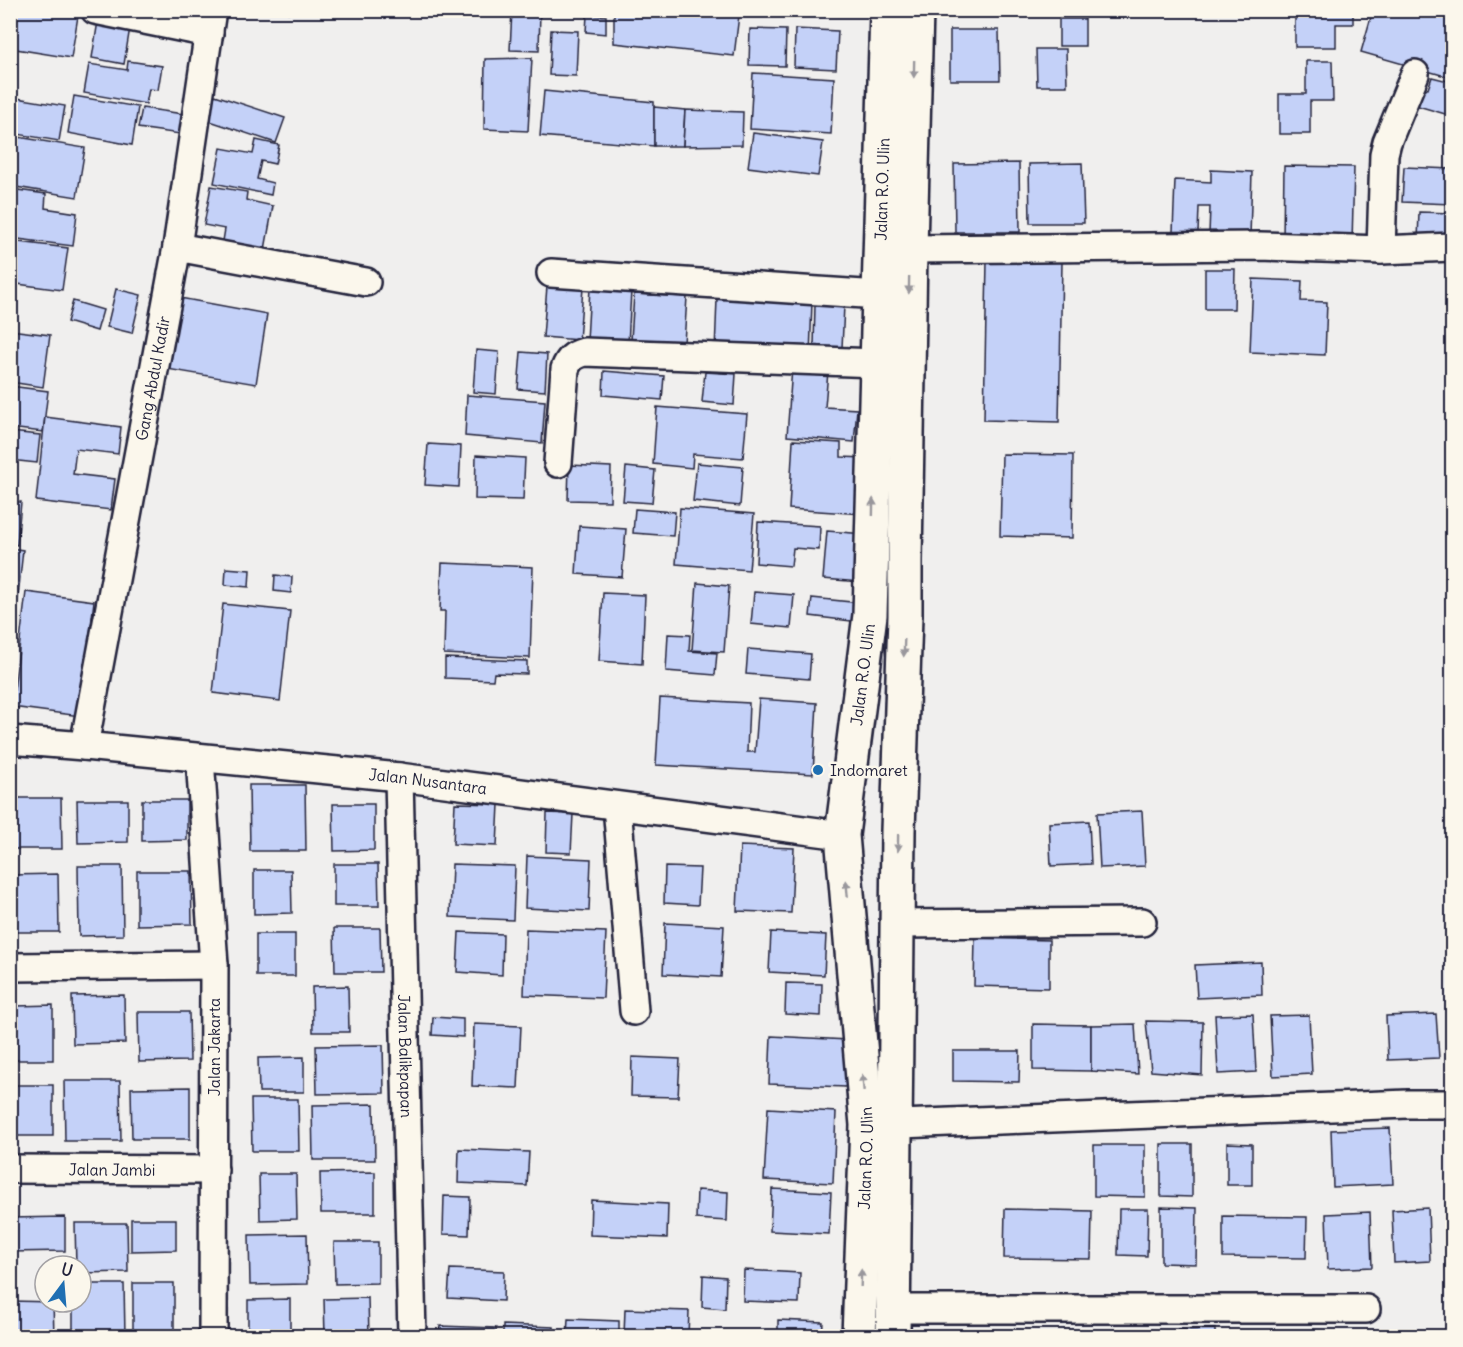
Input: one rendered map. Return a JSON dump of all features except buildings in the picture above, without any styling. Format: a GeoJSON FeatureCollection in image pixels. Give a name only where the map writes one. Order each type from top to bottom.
{"type":"FeatureCollection","features":[{"type":"Feature","properties":{"kind":"main road","name":"Jalan R.O. Ulin"},"geometry":{"type":"LineString","coordinates":[[886,10],[870,615],[842,835],[881,1125],[893,1323]]}},
{"type":"Feature","properties":{"kind":"main road","name":"Jalan R.O. Ulin"},"geometry":{"type":"LineString","coordinates":[[859,1336],[881,1125],[897,924],[916,10]]}},
{"type":"Feature","properties":{"kind":"main road"},"geometry":{"type":"LineString","coordinates":[[872,558],[905,561]]}},
{"type":"Feature","properties":{"kind":"main road"},"geometry":{"type":"LineString","coordinates":[[870,615],[905,616]]}},
{"type":"Feature","properties":{"kind":"street"},"geometry":{"type":"LineString","coordinates":[[95,10],[210,22]]}},
{"type":"Feature","properties":{"kind":"street","name":"Gang Abdul Kadir"},"geometry":{"type":"LineString","coordinates":[[84,746],[177,248],[210,22]]}},
{"type":"Feature","properties":{"kind":"street"},"geometry":{"type":"LineString","coordinates":[[1381,250],[1384,154],[1415,74]]}},
{"type":"Feature","properties":{"kind":"street"},"geometry":{"type":"LineString","coordinates":[[910,249],[1260,246],[1381,250],[1452,247]]}},
{"type":"Feature","properties":{"kind":"street"},"geometry":{"type":"LineString","coordinates":[[177,248],[366,282]]}},
{"type":"Feature","properties":{"kind":"street"},"geometry":{"type":"LineString","coordinates":[[551,273],[879,295]]}},
{"type":"Feature","properties":{"kind":"street"},"geometry":{"type":"LineString","coordinates":[[558,463],[565,369],[574,354],[584,352],[877,363]]}},
{"type":"Feature","properties":{"kind":"street","name":"Jalan Nusantara"},"geometry":{"type":"LineString","coordinates":[[10,740],[399,777],[842,835]]}},
{"type":"Feature","properties":{"kind":"street","name":"Jalan Jakarta"},"geometry":{"type":"LineString","coordinates":[[200,758],[214,965],[213,1336]]}},
{"type":"Feature","properties":{"kind":"street","name":"Jalan Balikpapan"},"geometry":{"type":"LineString","coordinates":[[399,777],[412,1336]]}},
{"type":"Feature","properties":{"kind":"street"},"geometry":{"type":"LineString","coordinates":[[617,806],[634,1011]]}},
{"type":"Feature","properties":{"kind":"street"},"geometry":{"type":"LineString","coordinates":[[897,924],[1142,922]]}},
{"type":"Feature","properties":{"kind":"street"},"geometry":{"type":"LineString","coordinates":[[10,967],[214,965]]}},
{"type":"Feature","properties":{"kind":"street"},"geometry":{"type":"LineString","coordinates":[[881,1125],[1396,1104],[1452,1104]]}},
{"type":"Feature","properties":{"kind":"street","name":"Jalan Jambi"},"geometry":{"type":"LineString","coordinates":[[10,1169],[214,1170]]}},
{"type":"Feature","properties":{"kind":"street"},"geometry":{"type":"LineString","coordinates":[[893,1323],[1366,1309]]}},
{"type":"Feature","properties":{"kind":"place","name":"Indomaret"},"geometry":{"type":"Point","coordinates":[818,770]}}]}
